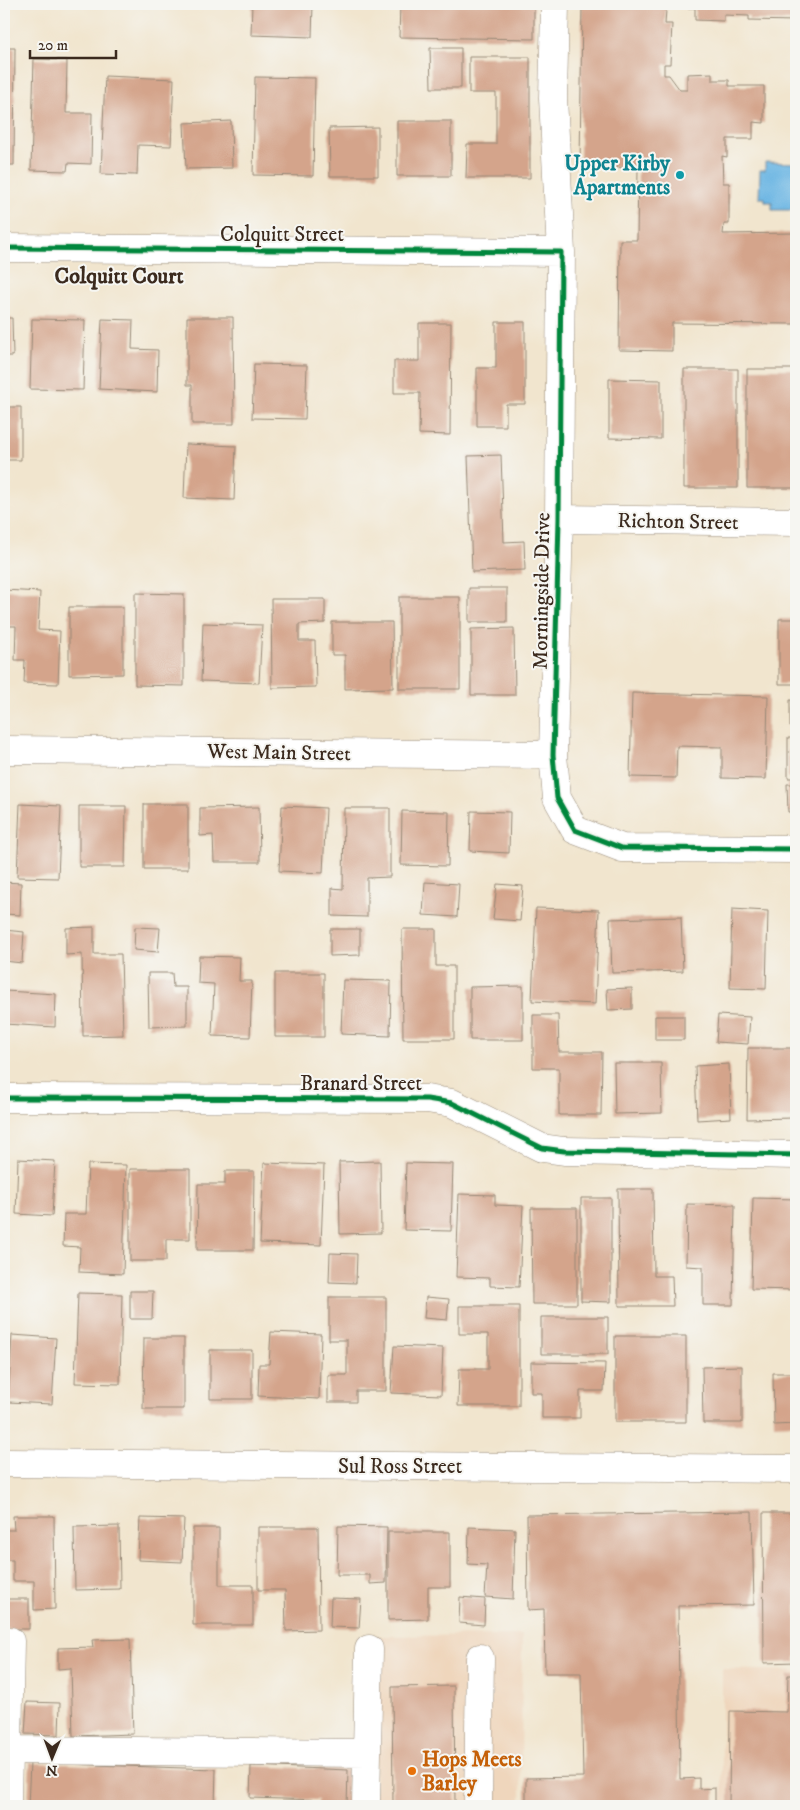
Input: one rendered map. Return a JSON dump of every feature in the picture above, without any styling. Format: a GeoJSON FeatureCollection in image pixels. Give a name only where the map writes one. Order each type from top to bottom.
{"type":"FeatureCollection","features":[{"type":"Feature","properties":{"kind":"street","name":"Morningside Drive"},"geometry":{"type":"LineString","coordinates":[[555,4],[554,98],[561,252],[559,519],[553,755],[557,798],[575,830],[622,848],[796,849]]}},
{"type":"Feature","properties":{"kind":"street","name":"Colquitt Street"},"geometry":{"type":"LineString","coordinates":[[4,248],[561,252]]}},
{"type":"Feature","properties":{"kind":"street","name":"Richton Street"},"geometry":{"type":"LineString","coordinates":[[559,519],[796,522]]}},
{"type":"Feature","properties":{"kind":"street","name":"West Main Street"},"geometry":{"type":"LineString","coordinates":[[4,750],[553,755]]}},
{"type":"Feature","properties":{"kind":"street","name":"Branard Street"},"geometry":{"type":"LineString","coordinates":[[4,1098],[427,1100],[452,1103],[542,1148],[564,1152],[796,1155]]}},
{"type":"Feature","properties":{"kind":"street","name":"Sul Ross Street"},"geometry":{"type":"LineString","coordinates":[[4,1463],[796,1469]]}},
{"type":"Feature","properties":{"kind":"street"},"geometry":{"type":"LineString","coordinates":[[7,1806],[10,1641]]}},
{"type":"Feature","properties":{"kind":"street"},"geometry":{"type":"LineString","coordinates":[[366,1806],[369,1649]]}},
{"type":"Feature","properties":{"kind":"street"},"geometry":{"type":"LineString","coordinates":[[478,1806],[480,1658]]}},
{"type":"Feature","properties":{"kind":"street"},"geometry":{"type":"LineString","coordinates":[[8,1750],[367,1753]]}},
{"type":"Feature","properties":{"kind":"shaded area"},"geometry":{"type":"Polygon","coordinates":[[[522,1635],[521,1806],[375,1806],[377,1636],[522,1635]]]}},
{"type":"Feature","properties":{"kind":"shaded area"},"geometry":{"type":"Polygon","coordinates":[[[722,1669],[796,1671],[796,1806],[722,1806],[722,1669]]]}},
{"type":"Feature","properties":{"kind":"water"},"geometry":{"type":"Polygon","coordinates":[[[765,162],[796,163],[796,202],[792,202],[792,210],[772,210],[772,202],[765,202],[765,198],[759,198],[760,170],[765,170],[765,162]]]}},
{"type":"Feature","properties":{"kind":"building"},"geometry":{"type":"Polygon","coordinates":[[[252,4],[313,4],[312,37],[251,35],[252,4]]]}},
{"type":"Feature","properties":{"kind":"building"},"geometry":{"type":"Polygon","coordinates":[[[400,4],[534,4],[534,39],[399,37],[400,4]]]}},
{"type":"Feature","properties":{"kind":"building","name":"Upper Kirby Apartments"},"geometry":{"type":"Polygon","coordinates":[[[582,4],[671,4],[666,10],[665,24],[672,24],[670,64],[664,64],[664,75],[669,75],[680,90],[687,90],[687,74],[712,73],[712,80],[729,80],[729,86],[764,86],[764,123],[753,122],[753,139],[727,139],[727,157],[722,156],[723,183],[729,183],[729,224],[724,224],[723,234],[796,233],[796,324],[672,323],[672,351],[619,350],[620,240],[637,240],[638,168],[580,166],[582,4]]]}},
{"type":"Feature","properties":{"kind":"building"},"geometry":{"type":"Polygon","coordinates":[[[681,4],[796,4],[796,21],[749,20],[749,16],[724,15],[724,21],[695,20],[695,8],[681,8],[681,4]]]}},
{"type":"Feature","properties":{"kind":"building"},"geometry":{"type":"Polygon","coordinates":[[[4,48],[15,48],[14,165],[4,165],[4,48]]]}},
{"type":"Feature","properties":{"kind":"building"},"geometry":{"type":"Polygon","coordinates":[[[430,48],[461,48],[461,88],[431,88],[430,48]]]}},
{"type":"Feature","properties":{"kind":"building"},"geometry":{"type":"Polygon","coordinates":[[[469,57],[530,57],[530,178],[466,178],[467,144],[496,144],[496,93],[469,93],[469,57]]]}},
{"type":"Feature","properties":{"kind":"building"},"geometry":{"type":"Polygon","coordinates":[[[34,59],[67,60],[66,113],[92,113],[91,164],[68,163],[67,171],[31,170],[34,59]]]}},
{"type":"Feature","properties":{"kind":"building"},"geometry":{"type":"Polygon","coordinates":[[[105,76],[174,79],[171,146],[138,145],[137,175],[101,174],[105,76]]]}},
{"type":"Feature","properties":{"kind":"building"},"geometry":{"type":"Polygon","coordinates":[[[255,77],[315,78],[313,176],[253,175],[255,77]]]}},
{"type":"Feature","properties":{"kind":"building"},"geometry":{"type":"Polygon","coordinates":[[[231,121],[232,168],[186,169],[184,123],[231,121]]]}},
{"type":"Feature","properties":{"kind":"building"},"geometry":{"type":"Polygon","coordinates":[[[397,121],[451,121],[451,176],[397,176],[397,121]]]}},
{"type":"Feature","properties":{"kind":"building"},"geometry":{"type":"Polygon","coordinates":[[[378,127],[378,176],[330,176],[329,128],[378,127]]]}},
{"type":"Feature","properties":{"kind":"building"},"geometry":{"type":"Polygon","coordinates":[[[187,317],[233,317],[234,424],[192,424],[192,385],[187,385],[187,317]]]}},
{"type":"Feature","properties":{"kind":"building"},"geometry":{"type":"Polygon","coordinates":[[[4,318],[12,318],[13,356],[4,356],[4,318]]]}},
{"type":"Feature","properties":{"kind":"building"},"geometry":{"type":"Polygon","coordinates":[[[32,319],[85,320],[83,390],[30,389],[32,319]]]}},
{"type":"Feature","properties":{"kind":"building"},"geometry":{"type":"Polygon","coordinates":[[[102,319],[133,320],[132,349],[158,350],[157,392],[99,389],[102,319]]]}},
{"type":"Feature","properties":{"kind":"building"},"geometry":{"type":"Polygon","coordinates":[[[496,322],[525,322],[525,404],[506,404],[506,426],[477,426],[477,368],[496,368],[496,322]]]}},
{"type":"Feature","properties":{"kind":"building"},"geometry":{"type":"Polygon","coordinates":[[[419,323],[451,323],[450,435],[419,434],[420,393],[394,393],[394,361],[419,361],[419,323]]]}},
{"type":"Feature","properties":{"kind":"building"},"geometry":{"type":"Polygon","coordinates":[[[254,364],[307,365],[305,419],[252,418],[254,364]]]}},
{"type":"Feature","properties":{"kind":"building"},"geometry":{"type":"Polygon","coordinates":[[[684,369],[738,369],[738,488],[684,488],[684,369]]]}},
{"type":"Feature","properties":{"kind":"building"},"geometry":{"type":"Polygon","coordinates":[[[747,369],[796,369],[796,488],[747,488],[747,369]]]}},
{"type":"Feature","properties":{"kind":"building"},"geometry":{"type":"Polygon","coordinates":[[[609,379],[661,380],[661,439],[609,438],[609,379]]]}},
{"type":"Feature","properties":{"kind":"building"},"geometry":{"type":"Polygon","coordinates":[[[4,407],[21,407],[21,460],[4,460],[4,407]]]}},
{"type":"Feature","properties":{"kind":"building"},"geometry":{"type":"Polygon","coordinates":[[[186,444],[236,446],[234,500],[184,498],[186,444]]]}},
{"type":"Feature","properties":{"kind":"building"},"geometry":{"type":"Polygon","coordinates":[[[501,455],[504,542],[524,541],[525,570],[472,572],[468,456],[501,455]]]}},
{"type":"Feature","properties":{"kind":"building"},"geometry":{"type":"Polygon","coordinates":[[[469,588],[507,588],[507,622],[469,622],[469,588]]]}},
{"type":"Feature","properties":{"kind":"building"},"geometry":{"type":"Polygon","coordinates":[[[4,590],[40,592],[38,630],[60,631],[58,684],[24,683],[25,660],[15,660],[16,626],[4,626],[4,590]]]}},
{"type":"Feature","properties":{"kind":"building"},"geometry":{"type":"Polygon","coordinates":[[[135,593],[184,594],[184,686],[135,685],[135,593]]]}},
{"type":"Feature","properties":{"kind":"building"},"geometry":{"type":"Polygon","coordinates":[[[399,597],[460,597],[460,689],[399,689],[399,597]]]}},
{"type":"Feature","properties":{"kind":"building"},"geometry":{"type":"Polygon","coordinates":[[[271,599],[325,599],[325,623],[299,624],[299,641],[315,641],[316,687],[272,688],[271,599]]]}},
{"type":"Feature","properties":{"kind":"building"},"geometry":{"type":"Polygon","coordinates":[[[69,607],[123,607],[123,674],[69,675],[69,607]]]}},
{"type":"Feature","properties":{"kind":"building"},"geometry":{"type":"Polygon","coordinates":[[[779,619],[796,619],[796,684],[779,684],[779,619]]]}},
{"type":"Feature","properties":{"kind":"building"},"geometry":{"type":"Polygon","coordinates":[[[332,622],[392,622],[393,688],[345,689],[345,655],[332,655],[332,622]]]}},
{"type":"Feature","properties":{"kind":"building"},"geometry":{"type":"Polygon","coordinates":[[[203,623],[262,625],[259,683],[201,681],[203,623]]]}},
{"type":"Feature","properties":{"kind":"building"},"geometry":{"type":"Polygon","coordinates":[[[514,628],[515,695],[471,695],[471,629],[514,628]]]}},
{"type":"Feature","properties":{"kind":"building"},"geometry":{"type":"Polygon","coordinates":[[[632,693],[768,696],[766,779],[722,778],[722,747],[677,746],[676,778],[630,777],[632,693]]]}},
{"type":"Feature","properties":{"kind":"building"},"geometry":{"type":"Polygon","coordinates":[[[790,700],[796,700],[796,727],[790,727],[790,700]]]}},
{"type":"Feature","properties":{"kind":"building"},"geometry":{"type":"Polygon","coordinates":[[[788,738],[796,738],[796,778],[788,778],[788,738]]]}},
{"type":"Feature","properties":{"kind":"building"},"geometry":{"type":"Polygon","coordinates":[[[787,784],[796,784],[796,812],[788,812],[787,784]]]}},
{"type":"Feature","properties":{"kind":"building"},"geometry":{"type":"Polygon","coordinates":[[[20,804],[61,806],[58,878],[17,877],[20,804]]]}},
{"type":"Feature","properties":{"kind":"building"},"geometry":{"type":"Polygon","coordinates":[[[144,804],[188,804],[188,869],[144,869],[144,804]]]}},
{"type":"Feature","properties":{"kind":"building"},"geometry":{"type":"Polygon","coordinates":[[[79,806],[126,806],[125,867],[79,867],[79,806]]]}},
{"type":"Feature","properties":{"kind":"building"},"geometry":{"type":"Polygon","coordinates":[[[282,806],[326,808],[323,873],[279,871],[282,806]]]}},
{"type":"Feature","properties":{"kind":"building"},"geometry":{"type":"Polygon","coordinates":[[[259,807],[260,862],[214,862],[213,835],[200,836],[200,808],[259,807]]]}},
{"type":"Feature","properties":{"kind":"building"},"geometry":{"type":"Polygon","coordinates":[[[344,808],[390,808],[390,877],[367,878],[367,917],[332,916],[332,888],[343,889],[344,808]]]}},
{"type":"Feature","properties":{"kind":"building"},"geometry":{"type":"Polygon","coordinates":[[[402,811],[449,812],[448,866],[401,865],[402,811]]]}},
{"type":"Feature","properties":{"kind":"building"},"geometry":{"type":"Polygon","coordinates":[[[471,811],[510,812],[509,853],[470,851],[471,811]]]}},
{"type":"Feature","properties":{"kind":"building"},"geometry":{"type":"Polygon","coordinates":[[[4,882],[21,883],[20,915],[4,914],[4,882]]]}},
{"type":"Feature","properties":{"kind":"building"},"geometry":{"type":"Polygon","coordinates":[[[425,882],[459,884],[457,917],[423,915],[425,882]]]}},
{"type":"Feature","properties":{"kind":"building"},"geometry":{"type":"Polygon","coordinates":[[[497,884],[523,886],[520,921],[493,919],[497,884]]]}},
{"type":"Feature","properties":{"kind":"building"},"geometry":{"type":"Polygon","coordinates":[[[536,908],[599,910],[595,1004],[532,1001],[536,908]]]}},
{"type":"Feature","properties":{"kind":"building"},"geometry":{"type":"Polygon","coordinates":[[[732,909],[768,911],[766,989],[730,988],[732,909]]]}},
{"type":"Feature","properties":{"kind":"building"},"geometry":{"type":"Polygon","coordinates":[[[681,917],[683,971],[612,973],[610,919],[681,917]]]}},
{"type":"Feature","properties":{"kind":"building"},"geometry":{"type":"Polygon","coordinates":[[[94,927],[94,954],[121,954],[123,1035],[83,1036],[82,954],[66,955],[66,928],[94,927]]]}},
{"type":"Feature","properties":{"kind":"building"},"geometry":{"type":"Polygon","coordinates":[[[135,927],[160,928],[158,952],[134,950],[135,927]]]}},
{"type":"Feature","properties":{"kind":"building"},"geometry":{"type":"Polygon","coordinates":[[[330,929],[360,929],[360,955],[330,956],[330,929]]]}},
{"type":"Feature","properties":{"kind":"building"},"geometry":{"type":"Polygon","coordinates":[[[402,929],[436,929],[436,966],[454,966],[454,1039],[403,1039],[402,929]]]}},
{"type":"Feature","properties":{"kind":"building"},"geometry":{"type":"Polygon","coordinates":[[[4,930],[24,932],[22,963],[4,961],[4,930]]]}},
{"type":"Feature","properties":{"kind":"building"},"geometry":{"type":"Polygon","coordinates":[[[199,956],[240,957],[239,981],[252,981],[250,1037],[212,1036],[214,984],[198,983],[199,956]]]}},
{"type":"Feature","properties":{"kind":"building"},"geometry":{"type":"Polygon","coordinates":[[[148,973],[172,973],[173,987],[187,987],[187,1026],[149,1027],[148,973]]]}},
{"type":"Feature","properties":{"kind":"building"},"geometry":{"type":"Polygon","coordinates":[[[275,973],[324,973],[324,1037],[275,1037],[275,973]]]}},
{"type":"Feature","properties":{"kind":"building"},"geometry":{"type":"Polygon","coordinates":[[[343,980],[391,981],[390,1036],[341,1034],[343,980]]]}},
{"type":"Feature","properties":{"kind":"building"},"geometry":{"type":"Polygon","coordinates":[[[523,986],[523,1040],[470,1040],[470,987],[523,986]]]}},
{"type":"Feature","properties":{"kind":"building"},"geometry":{"type":"Polygon","coordinates":[[[632,988],[632,1009],[608,1010],[607,989],[632,988]]]}},
{"type":"Feature","properties":{"kind":"building"},"geometry":{"type":"Polygon","coordinates":[[[5,991],[56,994],[55,1027],[4,1024],[5,991]]]}},
{"type":"Feature","properties":{"kind":"building"},"geometry":{"type":"Polygon","coordinates":[[[533,1015],[558,1015],[559,1052],[602,1052],[601,1115],[559,1115],[559,1068],[533,1068],[533,1015]]]}},
{"type":"Feature","properties":{"kind":"building"},"geometry":{"type":"Polygon","coordinates":[[[718,1015],[750,1017],[748,1044],[716,1042],[718,1015]]]}},
{"type":"Feature","properties":{"kind":"building"},"geometry":{"type":"Polygon","coordinates":[[[655,1016],[684,1016],[684,1040],[655,1040],[655,1016]]]}},
{"type":"Feature","properties":{"kind":"building"},"geometry":{"type":"Polygon","coordinates":[[[748,1048],[794,1048],[794,1118],[747,1119],[748,1048]]]}},
{"type":"Feature","properties":{"kind":"building"},"geometry":{"type":"Polygon","coordinates":[[[614,1063],[661,1063],[662,1113],[615,1114],[614,1063]]]}},
{"type":"Feature","properties":{"kind":"building"},"geometry":{"type":"Polygon","coordinates":[[[729,1064],[731,1118],[697,1120],[695,1066],[729,1064]]]}},
{"type":"Feature","properties":{"kind":"building"},"geometry":{"type":"Polygon","coordinates":[[[18,1159],[55,1161],[52,1216],[16,1214],[18,1159]]]}},
{"type":"Feature","properties":{"kind":"building"},"geometry":{"type":"Polygon","coordinates":[[[380,1161],[381,1233],[340,1234],[339,1162],[380,1161]]]}},
{"type":"Feature","properties":{"kind":"building"},"geometry":{"type":"Polygon","coordinates":[[[264,1163],[324,1165],[321,1245],[260,1243],[264,1163]]]}},
{"type":"Feature","properties":{"kind":"building"},"geometry":{"type":"Polygon","coordinates":[[[406,1163],[453,1164],[451,1231],[404,1230],[406,1163]]]}},
{"type":"Feature","properties":{"kind":"building"},"geometry":{"type":"Polygon","coordinates":[[[88,1164],[126,1165],[123,1274],[79,1272],[80,1247],[63,1246],[64,1214],[86,1214],[88,1164]]]}},
{"type":"Feature","properties":{"kind":"building"},"geometry":{"type":"Polygon","coordinates":[[[130,1169],[190,1169],[190,1239],[166,1239],[166,1261],[130,1261],[130,1169]]]}},
{"type":"Feature","properties":{"kind":"building"},"geometry":{"type":"Polygon","coordinates":[[[225,1171],[254,1171],[253,1250],[197,1250],[198,1184],[225,1184],[225,1171]]]}},
{"type":"Feature","properties":{"kind":"building"},"geometry":{"type":"Polygon","coordinates":[[[618,1189],[653,1189],[654,1276],[672,1276],[673,1306],[619,1306],[618,1189]]]}},
{"type":"Feature","properties":{"kind":"building"},"geometry":{"type":"Polygon","coordinates":[[[459,1194],[495,1195],[495,1205],[523,1206],[519,1287],[490,1286],[490,1278],[456,1277],[459,1194]]]}},
{"type":"Feature","properties":{"kind":"building"},"geometry":{"type":"Polygon","coordinates":[[[581,1198],[611,1198],[611,1302],[581,1301],[581,1198]]]}},
{"type":"Feature","properties":{"kind":"building"},"geometry":{"type":"Polygon","coordinates":[[[753,1198],[796,1199],[796,1290],[751,1289],[753,1198]]]}},
{"type":"Feature","properties":{"kind":"building"},"geometry":{"type":"Polygon","coordinates":[[[687,1204],[735,1205],[733,1305],[703,1305],[703,1267],[686,1266],[687,1204]]]}},
{"type":"Feature","properties":{"kind":"building"},"geometry":{"type":"Polygon","coordinates":[[[531,1208],[577,1208],[577,1304],[532,1304],[531,1208]]]}},
{"type":"Feature","properties":{"kind":"building"},"geometry":{"type":"Polygon","coordinates":[[[330,1253],[357,1254],[356,1283],[329,1282],[330,1253]]]}},
{"type":"Feature","properties":{"kind":"building"},"geometry":{"type":"Polygon","coordinates":[[[130,1291],[153,1291],[152,1319],[130,1319],[130,1291]]]}},
{"type":"Feature","properties":{"kind":"building"},"geometry":{"type":"Polygon","coordinates":[[[78,1293],[122,1294],[120,1384],[75,1383],[78,1293]]]}},
{"type":"Feature","properties":{"kind":"building"},"geometry":{"type":"Polygon","coordinates":[[[329,1297],[386,1297],[386,1391],[356,1391],[356,1402],[328,1402],[328,1375],[347,1375],[347,1340],[329,1340],[329,1297]]]}},
{"type":"Feature","properties":{"kind":"building"},"geometry":{"type":"Polygon","coordinates":[[[426,1297],[449,1299],[447,1320],[424,1318],[426,1297]]]}},
{"type":"Feature","properties":{"kind":"building"},"geometry":{"type":"Polygon","coordinates":[[[459,1306],[519,1306],[519,1406],[458,1406],[459,1369],[488,1369],[488,1334],[459,1334],[459,1306]]]}},
{"type":"Feature","properties":{"kind":"building"},"geometry":{"type":"Polygon","coordinates":[[[541,1317],[608,1317],[608,1354],[541,1354],[541,1317]]]}},
{"type":"Feature","properties":{"kind":"building"},"geometry":{"type":"Polygon","coordinates":[[[271,1332],[321,1334],[319,1399],[258,1396],[259,1364],[269,1364],[271,1332]]]}},
{"type":"Feature","properties":{"kind":"building"},"geometry":{"type":"Polygon","coordinates":[[[12,1335],[56,1338],[52,1404],[8,1402],[12,1335]]]}},
{"type":"Feature","properties":{"kind":"building"},"geometry":{"type":"Polygon","coordinates":[[[615,1336],[686,1336],[686,1422],[615,1422],[615,1336]]]}},
{"type":"Feature","properties":{"kind":"building"},"geometry":{"type":"Polygon","coordinates":[[[144,1338],[184,1338],[184,1409],[143,1409],[144,1338]]]}},
{"type":"Feature","properties":{"kind":"building"},"geometry":{"type":"Polygon","coordinates":[[[394,1346],[443,1348],[441,1395],[391,1393],[394,1346]]]}},
{"type":"Feature","properties":{"kind":"building"},"geometry":{"type":"Polygon","coordinates":[[[210,1350],[252,1350],[252,1399],[210,1399],[210,1350]]]}},
{"type":"Feature","properties":{"kind":"building"},"geometry":{"type":"Polygon","coordinates":[[[531,1362],[605,1363],[604,1391],[580,1391],[580,1418],[542,1418],[542,1393],[531,1393],[531,1362]]]}},
{"type":"Feature","properties":{"kind":"building"},"geometry":{"type":"Polygon","coordinates":[[[742,1366],[742,1423],[703,1423],[702,1367],[742,1366]]]}},
{"type":"Feature","properties":{"kind":"building"},"geometry":{"type":"Polygon","coordinates":[[[773,1373],[796,1373],[796,1424],[774,1425],[773,1373]]]}},
{"type":"Feature","properties":{"kind":"building"},"geometry":{"type":"Polygon","coordinates":[[[752,1512],[754,1605],[678,1606],[680,1779],[699,1778],[699,1789],[715,1788],[715,1806],[526,1806],[526,1778],[583,1777],[581,1673],[545,1673],[544,1609],[528,1610],[527,1515],[752,1512]]]}},
{"type":"Feature","properties":{"kind":"building"},"geometry":{"type":"Polygon","coordinates":[[[763,1513],[796,1513],[796,1662],[764,1663],[763,1513]]]}},
{"type":"Feature","properties":{"kind":"building"},"geometry":{"type":"Polygon","coordinates":[[[13,1516],[54,1516],[55,1609],[34,1610],[34,1581],[13,1581],[13,1560],[4,1560],[4,1530],[14,1530],[13,1516]]]}},
{"type":"Feature","properties":{"kind":"building"},"geometry":{"type":"Polygon","coordinates":[[[140,1518],[184,1519],[182,1562],[138,1560],[140,1518]]]}},
{"type":"Feature","properties":{"kind":"building"},"geometry":{"type":"Polygon","coordinates":[[[119,1526],[120,1589],[75,1590],[74,1527],[119,1526]]]}},
{"type":"Feature","properties":{"kind":"building"},"geometry":{"type":"Polygon","coordinates":[[[338,1526],[387,1527],[386,1583],[370,1584],[370,1575],[337,1575],[338,1526]]]}},
{"type":"Feature","properties":{"kind":"building"},"geometry":{"type":"Polygon","coordinates":[[[258,1527],[318,1527],[319,1630],[286,1631],[285,1590],[258,1590],[258,1527]]]}},
{"type":"Feature","properties":{"kind":"building"},"geometry":{"type":"Polygon","coordinates":[[[469,1527],[515,1529],[513,1599],[485,1597],[487,1565],[468,1564],[469,1527]]]}},
{"type":"Feature","properties":{"kind":"building"},"geometry":{"type":"Polygon","coordinates":[[[193,1528],[219,1528],[219,1585],[253,1585],[253,1625],[193,1625],[193,1528]]]}},
{"type":"Feature","properties":{"kind":"building"},"geometry":{"type":"Polygon","coordinates":[[[388,1532],[450,1532],[450,1587],[428,1587],[428,1619],[388,1620],[388,1532]]]}},
{"type":"Feature","properties":{"kind":"building"},"geometry":{"type":"Polygon","coordinates":[[[460,1597],[485,1599],[484,1625],[459,1623],[460,1597]]]}},
{"type":"Feature","properties":{"kind":"building"},"geometry":{"type":"Polygon","coordinates":[[[331,1598],[361,1599],[359,1628],[330,1627],[331,1598]]]}},
{"type":"Feature","properties":{"kind":"building"},"geometry":{"type":"Polygon","coordinates":[[[4,1599],[29,1599],[29,1629],[4,1629],[4,1599]]]}},
{"type":"Feature","properties":{"kind":"building"},"geometry":{"type":"Polygon","coordinates":[[[130,1639],[133,1734],[73,1736],[71,1668],[58,1669],[58,1648],[93,1647],[92,1640],[130,1639]]]}},
{"type":"Feature","properties":{"kind":"building"},"geometry":{"type":"Polygon","coordinates":[[[788,1675],[796,1675],[795,1806],[729,1806],[730,1711],[787,1712],[788,1675]]]}},
{"type":"Feature","properties":{"kind":"building"},"geometry":{"type":"Polygon","coordinates":[[[454,1686],[455,1805],[393,1805],[392,1687],[454,1686]]]}},
{"type":"Feature","properties":{"kind":"building"},"geometry":{"type":"Polygon","coordinates":[[[27,1702],[60,1703],[59,1735],[25,1734],[27,1702]]]}},
{"type":"Feature","properties":{"kind":"building"},"geometry":{"type":"Polygon","coordinates":[[[30,1763],[216,1769],[215,1806],[28,1806],[30,1763]]]}},
{"type":"Feature","properties":{"kind":"building"},"geometry":{"type":"Polygon","coordinates":[[[251,1766],[348,1770],[347,1806],[317,1806],[318,1800],[250,1798],[251,1766]]]}},
{"type":"Feature","properties":{"kind":"cycle path"},"geometry":{"type":"LineString","coordinates":[[4,248],[561,252],[559,519],[553,755],[557,798],[575,830],[622,848],[796,849]]}},
{"type":"Feature","properties":{"kind":"cycle path"},"geometry":{"type":"LineString","coordinates":[[4,1098],[427,1099],[452,1103],[542,1148],[564,1151],[796,1155]]}},
{"type":"Feature","properties":{"kind":"place","name":"Upper Kirby Apartments"},"geometry":{"type":"Point","coordinates":[680,175]}},
{"type":"Feature","properties":{"kind":"place","name":"Hops Meets Barley"},"geometry":{"type":"Point","coordinates":[412,1771]}},
{"type":"Feature","properties":{"kind":"district","name":"Colquitt Court"},"geometry":{"type":"Point","coordinates":[119,275]}}]}
